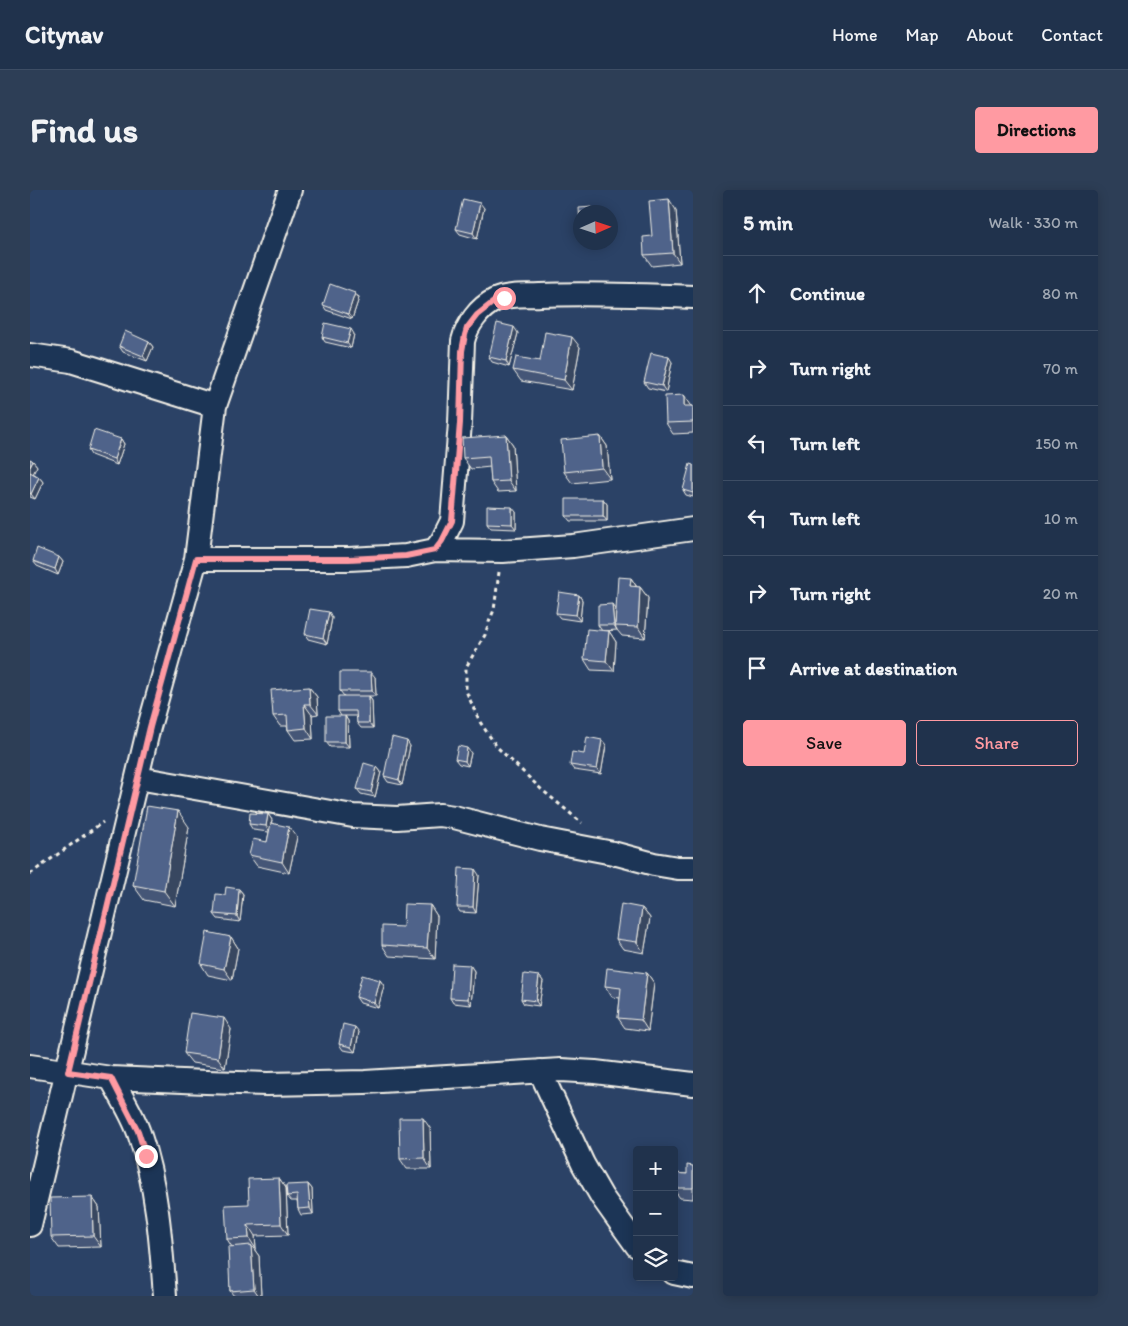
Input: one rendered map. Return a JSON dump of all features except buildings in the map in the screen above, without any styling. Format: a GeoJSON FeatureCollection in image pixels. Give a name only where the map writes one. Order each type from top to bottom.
{"type":"FeatureCollection","features":[{"type":"Feature","properties":{"kind":"street"},"geometry":{"type":"LineString","coordinates":[[30,1225],[150,727],[196,559],[215,406],[290,190]]}},
{"type":"Feature","properties":{"kind":"street"},"geometry":{"type":"LineString","coordinates":[[435,550],[452,521],[460,423],[463,341],[467,328],[477,315],[496,300],[519,296],[576,294],[693,297]]}},
{"type":"Feature","properties":{"kind":"street"},"geometry":{"type":"LineString","coordinates":[[30,355],[71,361],[215,406]]}},
{"type":"Feature","properties":{"kind":"street"},"geometry":{"type":"LineString","coordinates":[[196,559],[366,558],[406,556],[435,550],[503,551],[573,546],[693,528]]}},
{"type":"Feature","properties":{"kind":"street"},"geometry":{"type":"LineString","coordinates":[[138,778],[353,816],[397,818],[433,815],[454,817],[540,839],[612,853],[654,864],[678,868],[693,868]]}},
{"type":"Feature","properties":{"kind":"street"},"geometry":{"type":"LineString","coordinates":[[30,1066],[111,1078],[206,1082],[365,1082],[540,1071],[595,1072],[693,1084]]}},
{"type":"Feature","properties":{"kind":"street"},"geometry":{"type":"LineString","coordinates":[[540,1071],[582,1164],[602,1197],[633,1240]]}},
{"type":"Feature","properties":{"kind":"street"},"geometry":{"type":"LineString","coordinates":[[111,1078],[138,1131],[146,1156],[154,1190],[160,1232],[165,1296]]}},
{"type":"Feature","properties":{"kind":"street"},"geometry":{"type":"LineString","coordinates":[[678,1273],[693,1277]]}},
{"type":"Feature","properties":{"kind":"path"},"geometry":{"type":"LineString","coordinates":[[503,551],[494,610],[485,634],[466,667],[466,691],[480,722],[497,747],[541,789],[587,828]]}},
{"type":"Feature","properties":{"kind":"path"},"geometry":{"type":"LineString","coordinates":[[30,874],[132,802]]}},
{"type":"Feature","properties":{"kind":"route"},"geometry":{"type":"LineString","coordinates":[[146,1156],[128,1108],[111,1078],[68,1072],[150,727],[196,559],[383,558],[421,554],[435,550],[447,533],[452,521],[460,423],[463,341],[472,320],[487,305],[504,298]]}}]}
